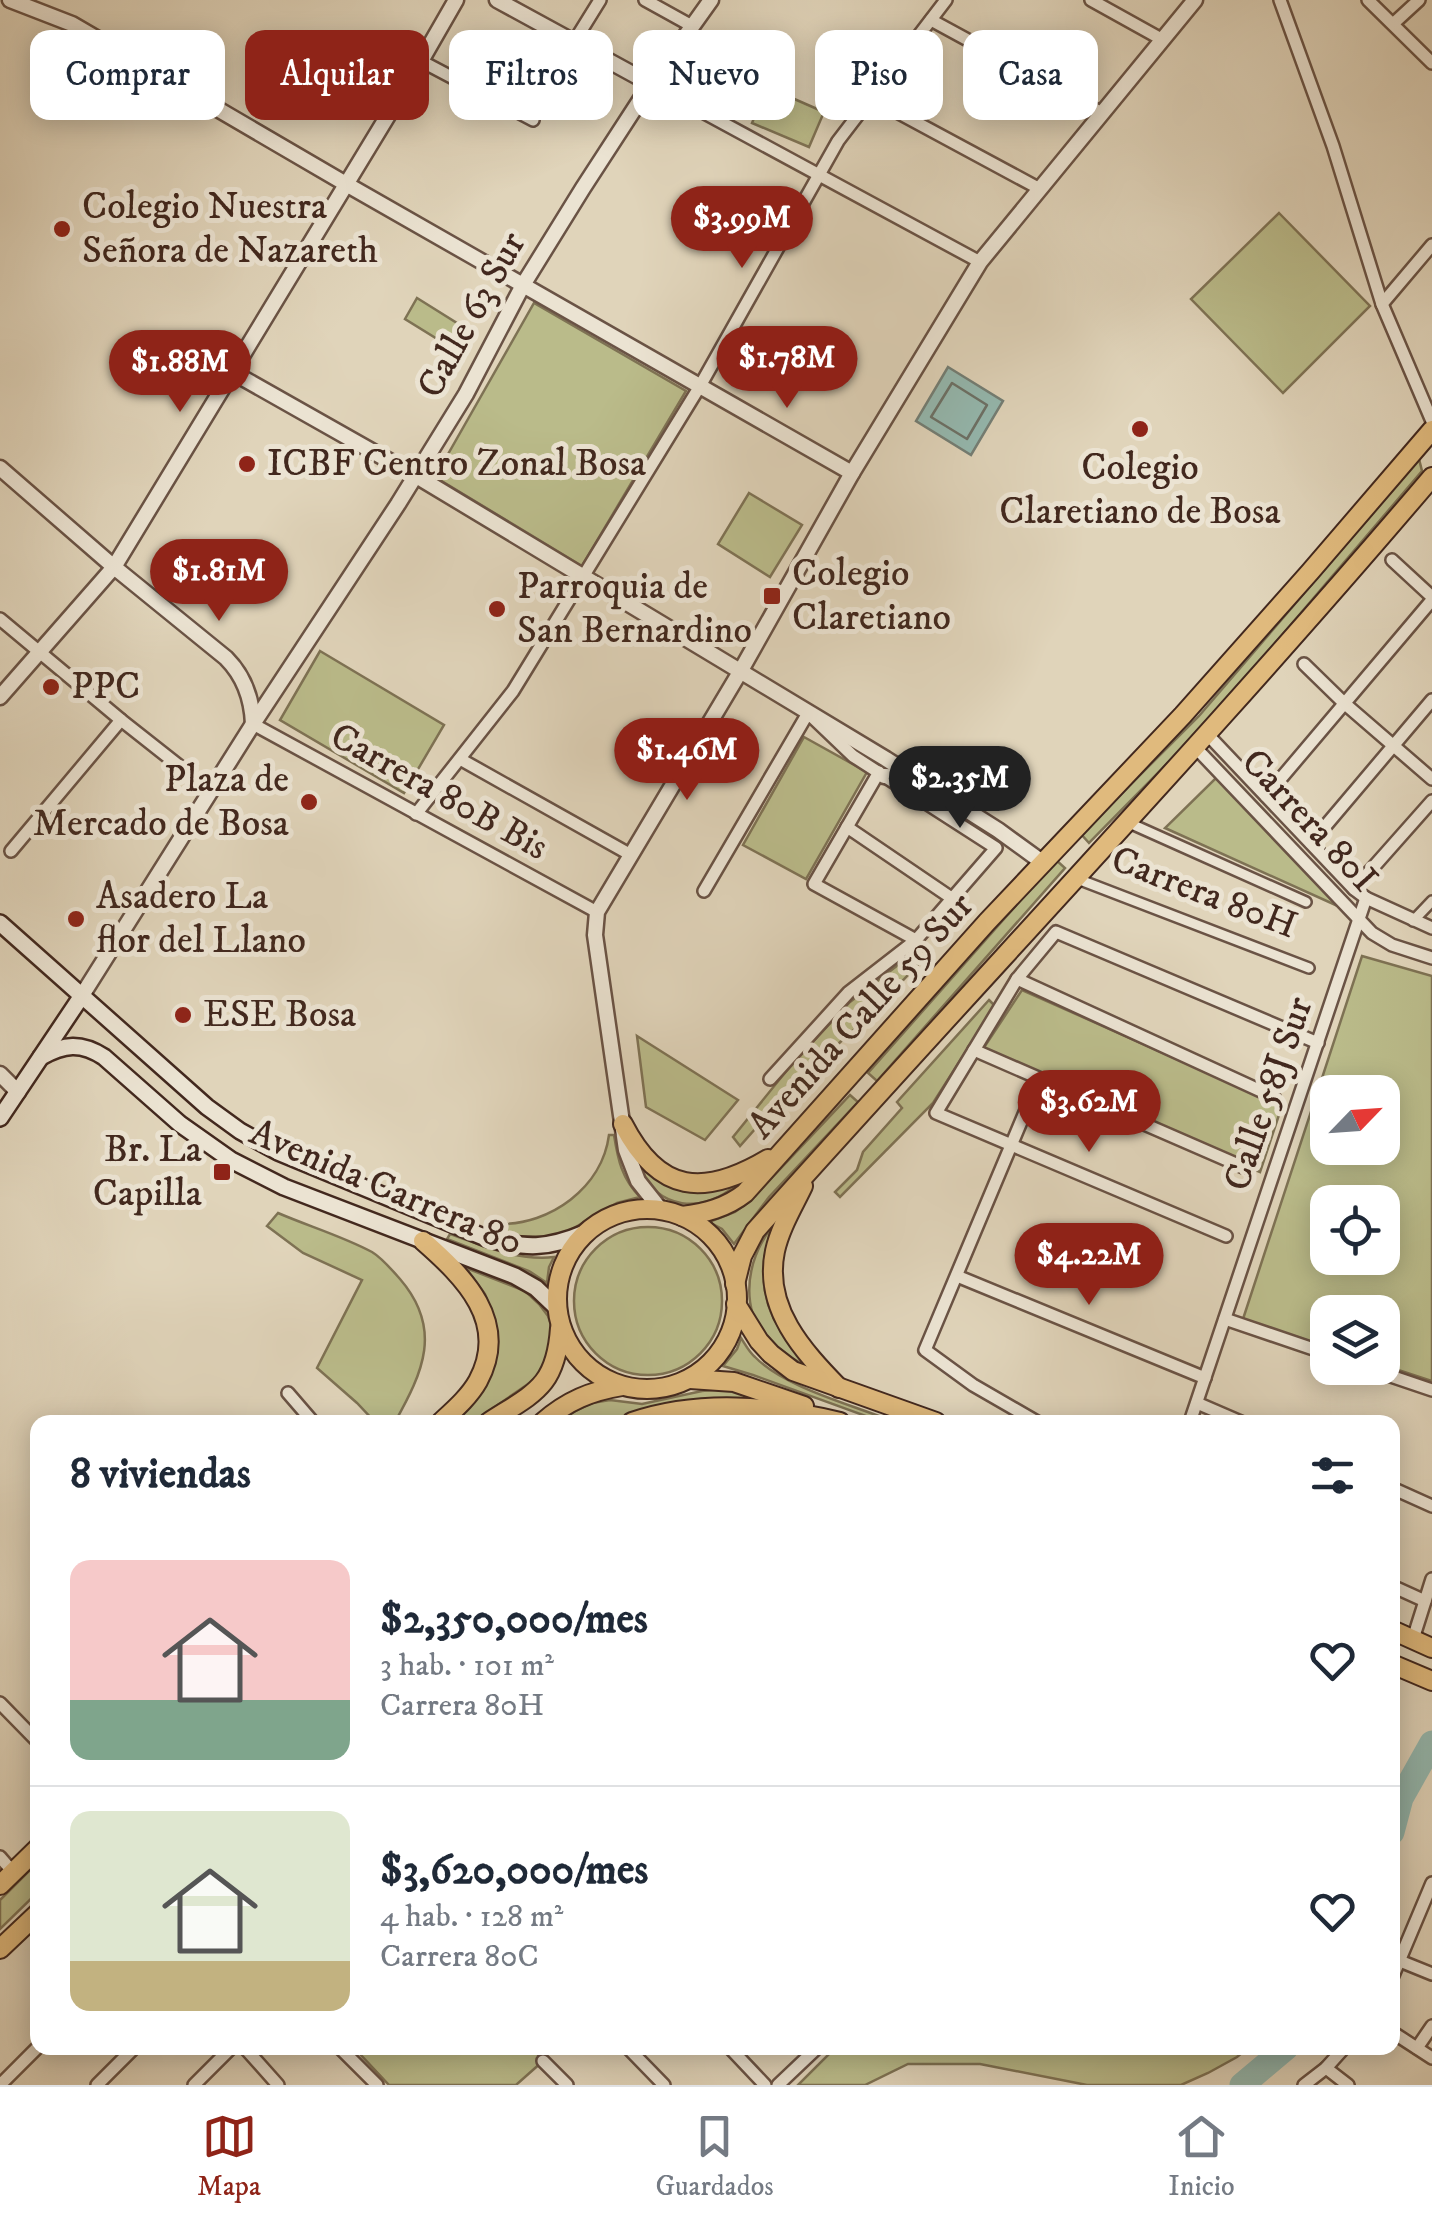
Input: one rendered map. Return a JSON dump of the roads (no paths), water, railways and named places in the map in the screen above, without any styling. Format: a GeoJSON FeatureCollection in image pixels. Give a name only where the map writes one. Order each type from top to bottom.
{"type":"FeatureCollection","features":[{"type":"Feature","properties":{"kind":"main road","name":"Avenida Calle 59 Sur"},"geometry":{"type":"LineString","coordinates":[[682,1216],[712,1211],[735,1201],[785,1149],[1042,862],[1182,715],[1432,430]]}},
{"type":"Feature","properties":{"kind":"main road","name":"Avenida Calle 59 Sur"},"geometry":{"type":"LineString","coordinates":[[735,1284],[742,1256],[755,1231],[1202,742],[1432,477]]}},
{"type":"Feature","properties":{"kind":"main road","name":"Avenida Carrera 80"},"geometry":{"type":"LineString","coordinates":[[0,923],[207,1107],[278,1152],[496,1240],[538,1247],[586,1233]]}},
{"type":"Feature","properties":{"kind":"main road","name":"Calle 63 Sur"},"geometry":{"type":"LineString","coordinates":[[0,1118],[81,997]]}},
{"type":"Feature","properties":{"kind":"main road","name":"Avenida Carrera 80"},"geometry":{"type":"LineString","coordinates":[[41,1058],[68,1046],[93,1050],[180,1124],[230,1160],[284,1186],[516,1276],[536,1288],[559,1316]]}},
{"type":"Feature","properties":{"kind":"main road"},"geometry":{"type":"LineString","coordinates":[[622,1124],[651,1164],[682,1182],[724,1180],[785,1149]]}},
{"type":"Feature","properties":{"kind":"main road"},"geometry":{"type":"LineString","coordinates":[[813,1166],[783,1227],[773,1282],[786,1324],[811,1360],[839,1388]]}},
{"type":"Feature","properties":{"kind":"main road"},"geometry":{"type":"LineString","coordinates":[[499,1415],[541,1386],[554,1366],[558,1355],[557,1292],[561,1271],[571,1250],[597,1224],[621,1212],[648,1209],[682,1216],[717,1243],[735,1284],[736,1304],[723,1348],[690,1378],[658,1389],[622,1386],[584,1364],[568,1343],[559,1316]]}},
{"type":"Feature","properties":{"kind":"main road"},"geometry":{"type":"LineString","coordinates":[[423,1241],[471,1288],[488,1334],[488,1352],[480,1378],[448,1415]]}},
{"type":"Feature","properties":{"kind":"main road"},"geometry":{"type":"LineString","coordinates":[[736,1304],[759,1340],[784,1365],[916,1415]]}},
{"type":"Feature","properties":{"kind":"main road"},"geometry":{"type":"LineString","coordinates":[[690,1378],[734,1382],[826,1415]]}},
{"type":"Feature","properties":{"kind":"main road"},"geometry":{"type":"LineString","coordinates":[[552,1415],[583,1395],[622,1386]]}},
{"type":"Feature","properties":{"kind":"main road"},"geometry":{"type":"LineString","coordinates":[[658,1415],[738,1407],[811,1415]]}},
{"type":"Feature","properties":{"kind":"main road"},"geometry":{"type":"LineString","coordinates":[[1400,1633],[1432,1648]]}},
{"type":"Feature","properties":{"kind":"main road"},"geometry":{"type":"LineString","coordinates":[[1400,1667],[1430,1680]]}},
{"type":"Feature","properties":{"kind":"main road"},"geometry":{"type":"LineString","coordinates":[[7,1878],[30,1856]]}},
{"type":"Feature","properties":{"kind":"main road"},"geometry":{"type":"LineString","coordinates":[[0,1949],[30,1921]]}},
{"type":"Feature","properties":{"kind":"street"},"geometry":{"type":"LineString","coordinates":[[10,0],[72,24],[852,473]]}},
{"type":"Feature","properties":{"kind":"street"},"geometry":{"type":"LineString","coordinates":[[429,47],[456,0]]}},
{"type":"Feature","properties":{"kind":"street"},"geometry":{"type":"LineString","coordinates":[[498,0],[552,30]]}},
{"type":"Feature","properties":{"kind":"street"},"geometry":{"type":"LineString","coordinates":[[581,30],[600,0]]}},
{"type":"Feature","properties":{"kind":"street"},"geometry":{"type":"LineString","coordinates":[[646,0],[692,26]]}},
{"type":"Feature","properties":{"kind":"street","name":"Calle 63 Sur"},"geometry":{"type":"LineString","coordinates":[[689,30],[711,0]]}},
{"type":"Feature","properties":{"kind":"street"},"geometry":{"type":"LineString","coordinates":[[922,30],[946,0]]}},
{"type":"Feature","properties":{"kind":"street"},"geometry":{"type":"LineString","coordinates":[[1091,0],[1163,40]]}},
{"type":"Feature","properties":{"kind":"street"},"geometry":{"type":"LineString","coordinates":[[662,1210],[638,1181],[626,1150],[595,935],[597,912],[740,672],[852,473],[980,262],[1195,0]]}},
{"type":"Feature","properties":{"kind":"street"},"geometry":{"type":"LineString","coordinates":[[1280,0],[1382,304],[1432,421]]}},
{"type":"Feature","properties":{"kind":"street"},"geometry":{"type":"LineString","coordinates":[[1368,0],[1432,63]]}},
{"type":"Feature","properties":{"kind":"street"},"geometry":{"type":"LineString","coordinates":[[1394,23],[1419,0]]}},
{"type":"Feature","properties":{"kind":"street"},"geometry":{"type":"LineString","coordinates":[[930,20],[1102,113]]}},
{"type":"Feature","properties":{"kind":"street","name":"Calle 63 Sur"},"geometry":{"type":"LineString","coordinates":[[81,997],[416,476],[466,394],[523,286],[633,112]]}},
{"type":"Feature","properties":{"kind":"street"},"geometry":{"type":"LineString","coordinates":[[0,696],[114,567],[385,120]]}},
{"type":"Feature","properties":{"kind":"street"},"geometry":{"type":"LineString","coordinates":[[717,120],[980,262]]}},
{"type":"Feature","properties":{"kind":"street"},"geometry":{"type":"LineString","coordinates":[[416,814],[513,691],[700,386],[838,140],[854,120]]}},
{"type":"Feature","properties":{"kind":"street"},"geometry":{"type":"LineString","coordinates":[[912,120],[1040,189]]}},
{"type":"Feature","properties":{"kind":"street"},"geometry":{"type":"LineString","coordinates":[[1382,304],[1432,245]]}},
{"type":"Feature","properties":{"kind":"street"},"geometry":{"type":"LineString","coordinates":[[232,372],[416,476],[914,776],[1042,862]]}},
{"type":"Feature","properties":{"kind":"street"},"geometry":{"type":"LineString","coordinates":[[0,468],[234,666],[250,701],[253,724]]}},
{"type":"Feature","properties":{"kind":"street"},"geometry":{"type":"LineString","coordinates":[[1266,796],[1432,598],[1392,560]]}},
{"type":"Feature","properties":{"kind":"street"},"geometry":{"type":"LineString","coordinates":[[0,620],[211,791]]}},
{"type":"Feature","properties":{"kind":"street"},"geometry":{"type":"LineString","coordinates":[[1304,664],[1432,780]]}},
{"type":"Feature","properties":{"kind":"street"},"geometry":{"type":"LineString","coordinates":[[1311,843],[1432,700]]}},
{"type":"Feature","properties":{"kind":"street"},"geometry":{"type":"LineString","coordinates":[[770,1079],[849,992],[916,940],[996,848],[853,756],[808,712]]}},
{"type":"Feature","properties":{"kind":"street"},"geometry":{"type":"LineString","coordinates":[[704,891],[808,712]]}},
{"type":"Feature","properties":{"kind":"street"},"geometry":{"type":"LineString","coordinates":[[11,851],[122,720]]}},
{"type":"Feature","properties":{"kind":"street","name":"Carrera 80B Bis"},"geometry":{"type":"LineString","coordinates":[[253,724],[597,912]]}},
{"type":"Feature","properties":{"kind":"street","name":"Carrera 80I"},"geometry":{"type":"LineString","coordinates":[[1202,742],[1266,796],[1354,889],[1432,928]]}},
{"type":"Feature","properties":{"kind":"street","name":"Carrera 80I"},"geometry":{"type":"LineString","coordinates":[[1202,742],[1372,934],[1432,958]]}},
{"type":"Feature","properties":{"kind":"street"},"geometry":{"type":"LineString","coordinates":[[460,759],[631,855]]}},
{"type":"Feature","properties":{"kind":"street"},"geometry":{"type":"LineString","coordinates":[[881,774],[914,776]]}},
{"type":"Feature","properties":{"kind":"street"},"geometry":{"type":"LineString","coordinates":[[881,774],[814,884],[916,940]]}},
{"type":"Feature","properties":{"kind":"street"},"geometry":{"type":"LineString","coordinates":[[1354,889],[1432,801]]}},
{"type":"Feature","properties":{"kind":"street"},"geometry":{"type":"LineString","coordinates":[[1127,822],[1306,902]]}},
{"type":"Feature","properties":{"kind":"street"},"geometry":{"type":"LineString","coordinates":[[847,828],[954,899]]}},
{"type":"Feature","properties":{"kind":"street","name":"Carrera 80H"},"geometry":{"type":"LineString","coordinates":[[1075,878],[1309,968]]}},
{"type":"Feature","properties":{"kind":"street","name":"Calle 58J Sur"},"geometry":{"type":"LineString","coordinates":[[1192,1415],[1366,898]]}},
{"type":"Feature","properties":{"kind":"street"},"geometry":{"type":"LineString","coordinates":[[1414,921],[1432,901]]}},
{"type":"Feature","properties":{"kind":"street"},"geometry":{"type":"LineString","coordinates":[[1226,1236],[936,1114],[1017,979],[1056,932],[1318,1043]]}},
{"type":"Feature","properties":{"kind":"street"},"geometry":{"type":"LineString","coordinates":[[1017,979],[1274,1096]]}},
{"type":"Feature","properties":{"kind":"street"},"geometry":{"type":"LineString","coordinates":[[974,1050],[1242,1168]]}},
{"type":"Feature","properties":{"kind":"street"},"geometry":{"type":"LineString","coordinates":[[0,1074],[18,1092]]}},
{"type":"Feature","properties":{"kind":"street"},"geometry":{"type":"LineString","coordinates":[[1025,1415],[973,1385],[925,1350],[1039,1080]]}},
{"type":"Feature","properties":{"kind":"street"},"geometry":{"type":"LineString","coordinates":[[957,1276],[1205,1378]]}},
{"type":"Feature","properties":{"kind":"street"},"geometry":{"type":"LineString","coordinates":[[1225,1320],[1310,1348]]}},
{"type":"Feature","properties":{"kind":"street"},"geometry":{"type":"LineString","coordinates":[[1400,1379],[1432,1390]]}},
{"type":"Feature","properties":{"kind":"street"},"geometry":{"type":"LineString","coordinates":[[288,1392],[307,1415]]}},
{"type":"Feature","properties":{"kind":"street"},"geometry":{"type":"LineString","coordinates":[[1196,1403],[1224,1415]]}},
{"type":"Feature","properties":{"kind":"street"},"geometry":{"type":"LineString","coordinates":[[1400,1492],[1432,1506]]}},
{"type":"Feature","properties":{"kind":"street"},"geometry":{"type":"LineString","coordinates":[[1413,1639],[1432,1579]]}},
{"type":"Feature","properties":{"kind":"street"},"geometry":{"type":"LineString","coordinates":[[1400,1590],[1425,1601]]}},
{"type":"Feature","properties":{"kind":"street"},"geometry":{"type":"LineString","coordinates":[[0,1703],[30,1734]]}},
{"type":"Feature","properties":{"kind":"street"},"geometry":{"type":"LineString","coordinates":[[0,1857],[7,1878]]}},
{"type":"Feature","properties":{"kind":"street"},"geometry":{"type":"LineString","coordinates":[[1432,1883],[1428,1903],[1400,1961],[1432,1974]]}},
{"type":"Feature","properties":{"kind":"street"},"geometry":{"type":"LineString","coordinates":[[1417,2048],[1432,2026]]}},
{"type":"Feature","properties":{"kind":"street"},"geometry":{"type":"LineString","coordinates":[[1400,2037],[1432,2058]]}},
{"type":"Feature","properties":{"kind":"street"},"geometry":{"type":"LineString","coordinates":[[0,2085],[31,2055]]}},
{"type":"Feature","properties":{"kind":"street"},"geometry":{"type":"LineString","coordinates":[[97,2085],[127,2055]]}},
{"type":"Feature","properties":{"kind":"street"},"geometry":{"type":"LineString","coordinates":[[194,2085],[224,2055]]}},
{"type":"Feature","properties":{"kind":"street"},"geometry":{"type":"LineString","coordinates":[[250,2055],[278,2085]]}},
{"type":"Feature","properties":{"kind":"street"},"geometry":{"type":"LineString","coordinates":[[351,2055],[377,2085]]}},
{"type":"Feature","properties":{"kind":"street"},"geometry":{"type":"LineString","coordinates":[[635,2055],[664,2085]]}},
{"type":"Feature","properties":{"kind":"street"},"geometry":{"type":"LineString","coordinates":[[737,2055],[765,2085]]}},
{"type":"Feature","properties":{"kind":"street"},"geometry":{"type":"LineString","coordinates":[[778,2085],[810,2055]]}},
{"type":"Feature","properties":{"kind":"street"},"geometry":{"type":"LineString","coordinates":[[1304,2085],[1338,2055]]}},
{"type":"Feature","properties":{"kind":"street"},"geometry":{"type":"LineString","coordinates":[[543,2060],[566,2085]]}},
{"type":"Feature","properties":{"kind":"street"},"geometry":{"type":"LineString","coordinates":[[1326,2068],[1348,2085]]}},
{"type":"Feature","properties":{"kind":"water"},"geometry":{"type":"Polygon","coordinates":[[[948,367],[1003,401],[971,455],[916,421],[948,367]]]}},
{"type":"Feature","properties":{"kind":"waterway"},"geometry":{"type":"LineString","coordinates":[[1400,1802],[1432,1743]]}},
{"type":"Feature","properties":{"kind":"waterway"},"geometry":{"type":"LineString","coordinates":[[1242,2085],[1278,2055]]}},
{"type":"Feature","properties":{"kind":"place","name":"Colegio Nuestra Señora de Nazareth"},"geometry":{"type":"Point","coordinates":[62,229]}},
{"type":"Feature","properties":{"kind":"place","name":"Colegio Claretiano de Bosa"},"geometry":{"type":"Point","coordinates":[1140,429]}},
{"type":"Feature","properties":{"kind":"place","name":"ICBF Centro Zonal Bosa"},"geometry":{"type":"Point","coordinates":[247,464]}},
{"type":"Feature","properties":{"kind":"place","name":"Colegio Claretiano"},"geometry":{"type":"Point","coordinates":[772,596]}},
{"type":"Feature","properties":{"kind":"place","name":"Parroquia de San Bernardino"},"geometry":{"type":"Point","coordinates":[497,609]}},
{"type":"Feature","properties":{"kind":"place","name":"PPC"},"geometry":{"type":"Point","coordinates":[51,687]}},
{"type":"Feature","properties":{"kind":"place","name":"Plaza de Mercado de Bosa"},"geometry":{"type":"Point","coordinates":[309,802]}},
{"type":"Feature","properties":{"kind":"place","name":"Asadero La flor del Llano"},"geometry":{"type":"Point","coordinates":[76,919]}},
{"type":"Feature","properties":{"kind":"place","name":"ESE Bosa"},"geometry":{"type":"Point","coordinates":[183,1015]}},
{"type":"Feature","properties":{"kind":"place","name":"Br. La Capilla"},"geometry":{"type":"Point","coordinates":[222,1172]}}]}
